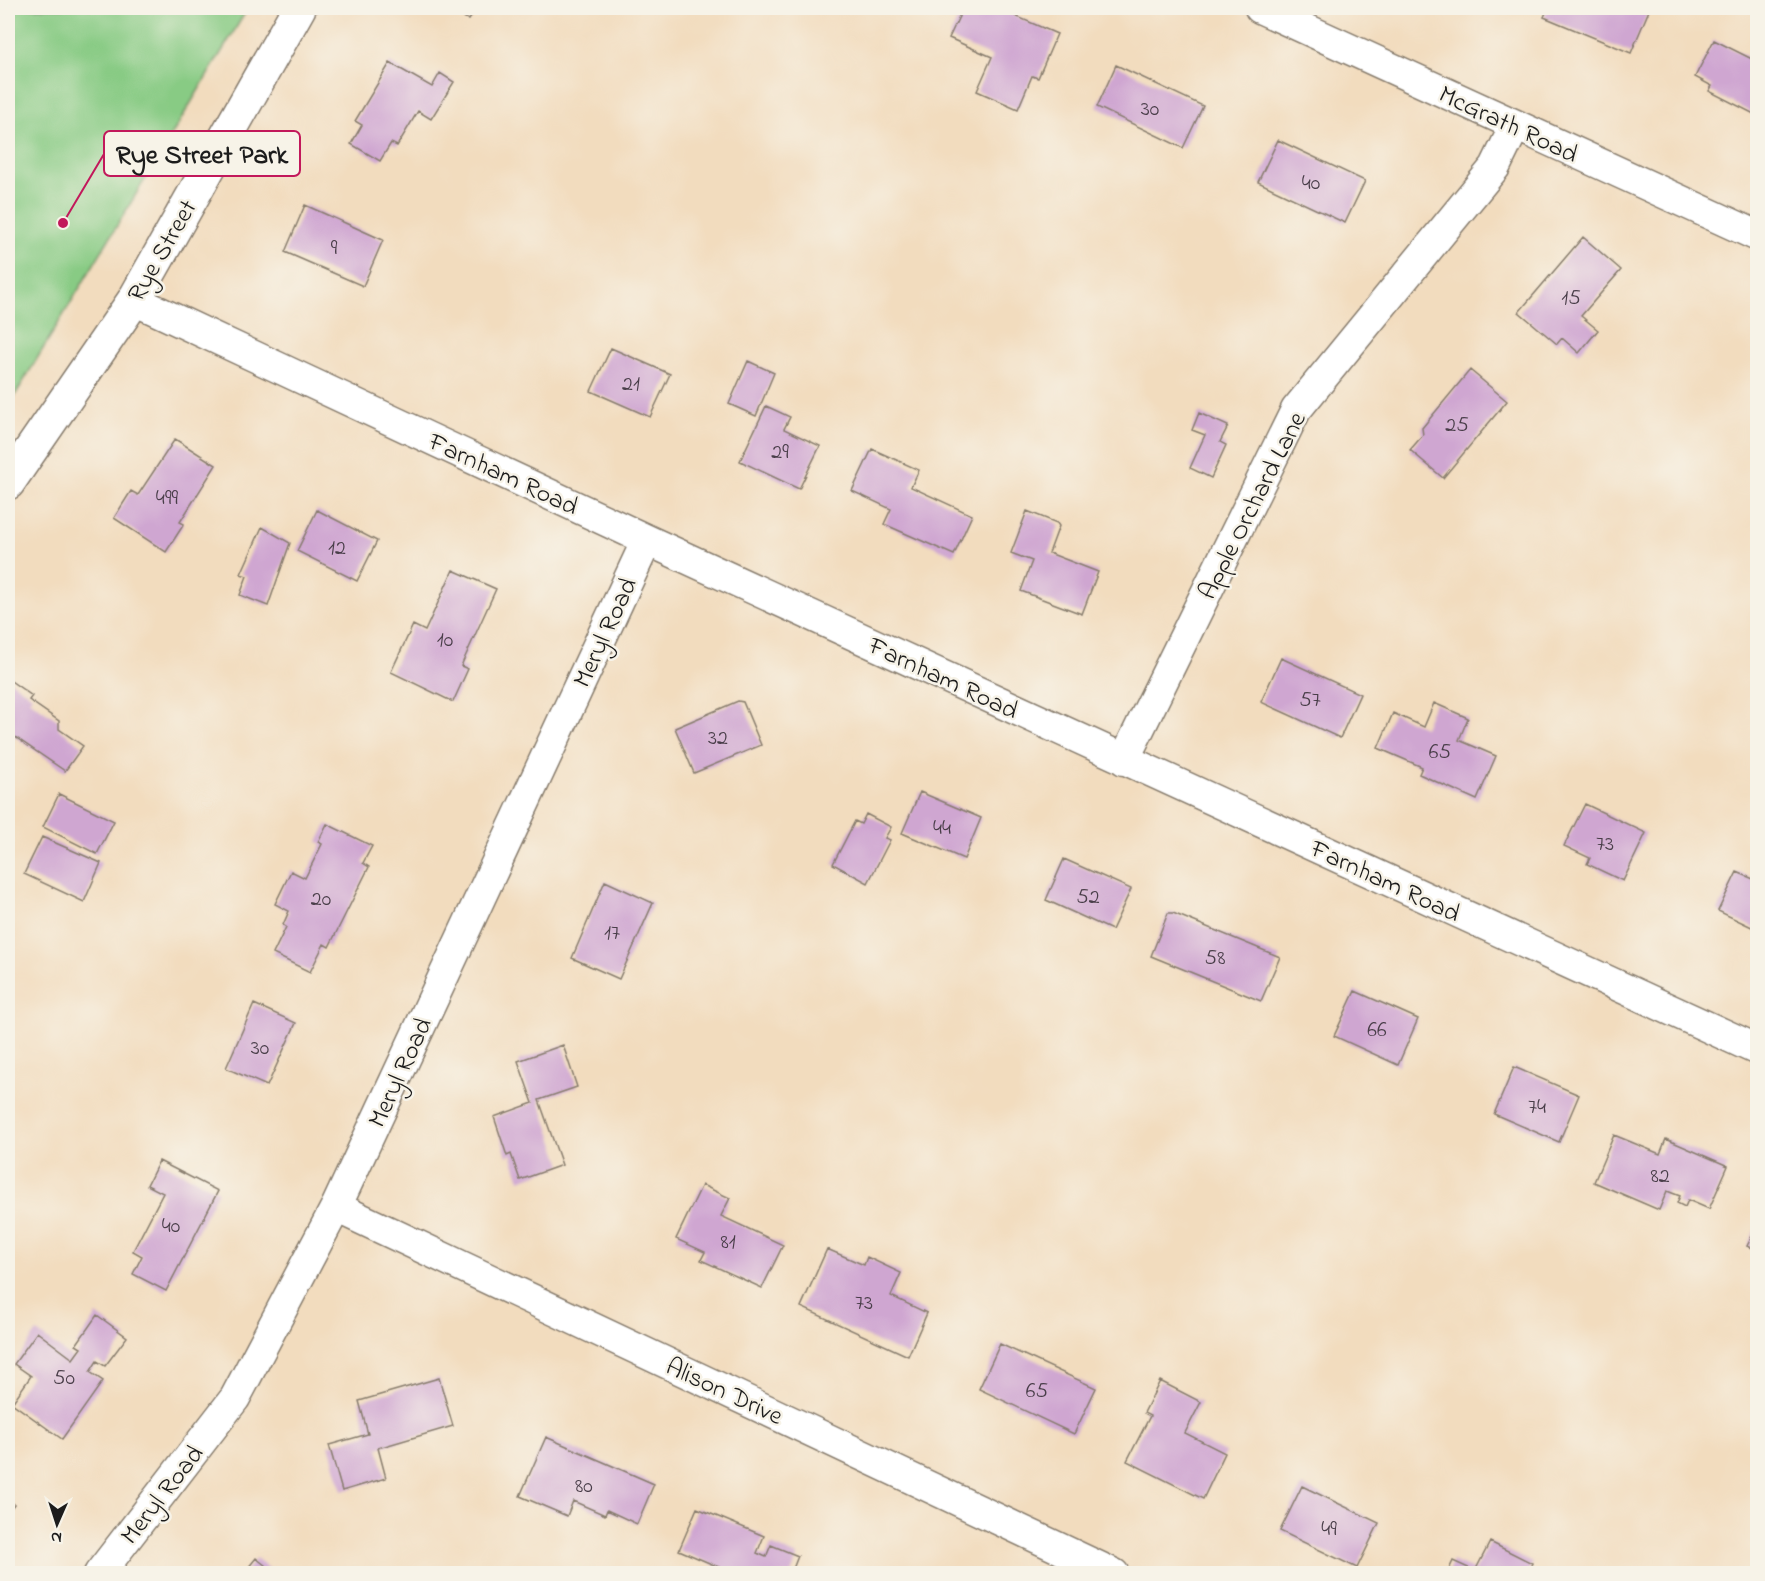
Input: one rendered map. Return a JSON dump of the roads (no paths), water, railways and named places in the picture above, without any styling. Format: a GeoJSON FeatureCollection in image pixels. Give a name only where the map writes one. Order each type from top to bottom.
{"type":"FeatureCollection","features":[{"type":"Feature","properties":{"kind":"street","name":"Rye Street"},"geometry":{"type":"LineString","coordinates":[[8,483],[134,300],[299,8]]}},
{"type":"Feature","properties":{"kind":"street","name":"McGrath Road"},"geometry":{"type":"LineString","coordinates":[[1260,8],[1758,236]]}},
{"type":"Feature","properties":{"kind":"street","name":"Apple Orchard Lane"},"geometry":{"type":"LineString","coordinates":[[1124,760],[1296,410],[1495,167],[1515,126]]}},
{"type":"Feature","properties":{"kind":"street","name":"Farnham Road"},"geometry":{"type":"LineString","coordinates":[[134,300],[647,540],[1758,1050]]}},
{"type":"Feature","properties":{"kind":"street","name":"Meryl Road"},"geometry":{"type":"LineString","coordinates":[[99,1574],[235,1398],[336,1207],[647,540]]}},
{"type":"Feature","properties":{"kind":"street","name":"Alison Drive"},"geometry":{"type":"LineString","coordinates":[[336,1207],[1114,1574]]}},
{"type":"Feature","properties":{"kind":"place","name":"Rye Street Park"},"geometry":{"type":"Point","coordinates":[63,223]}}]}
